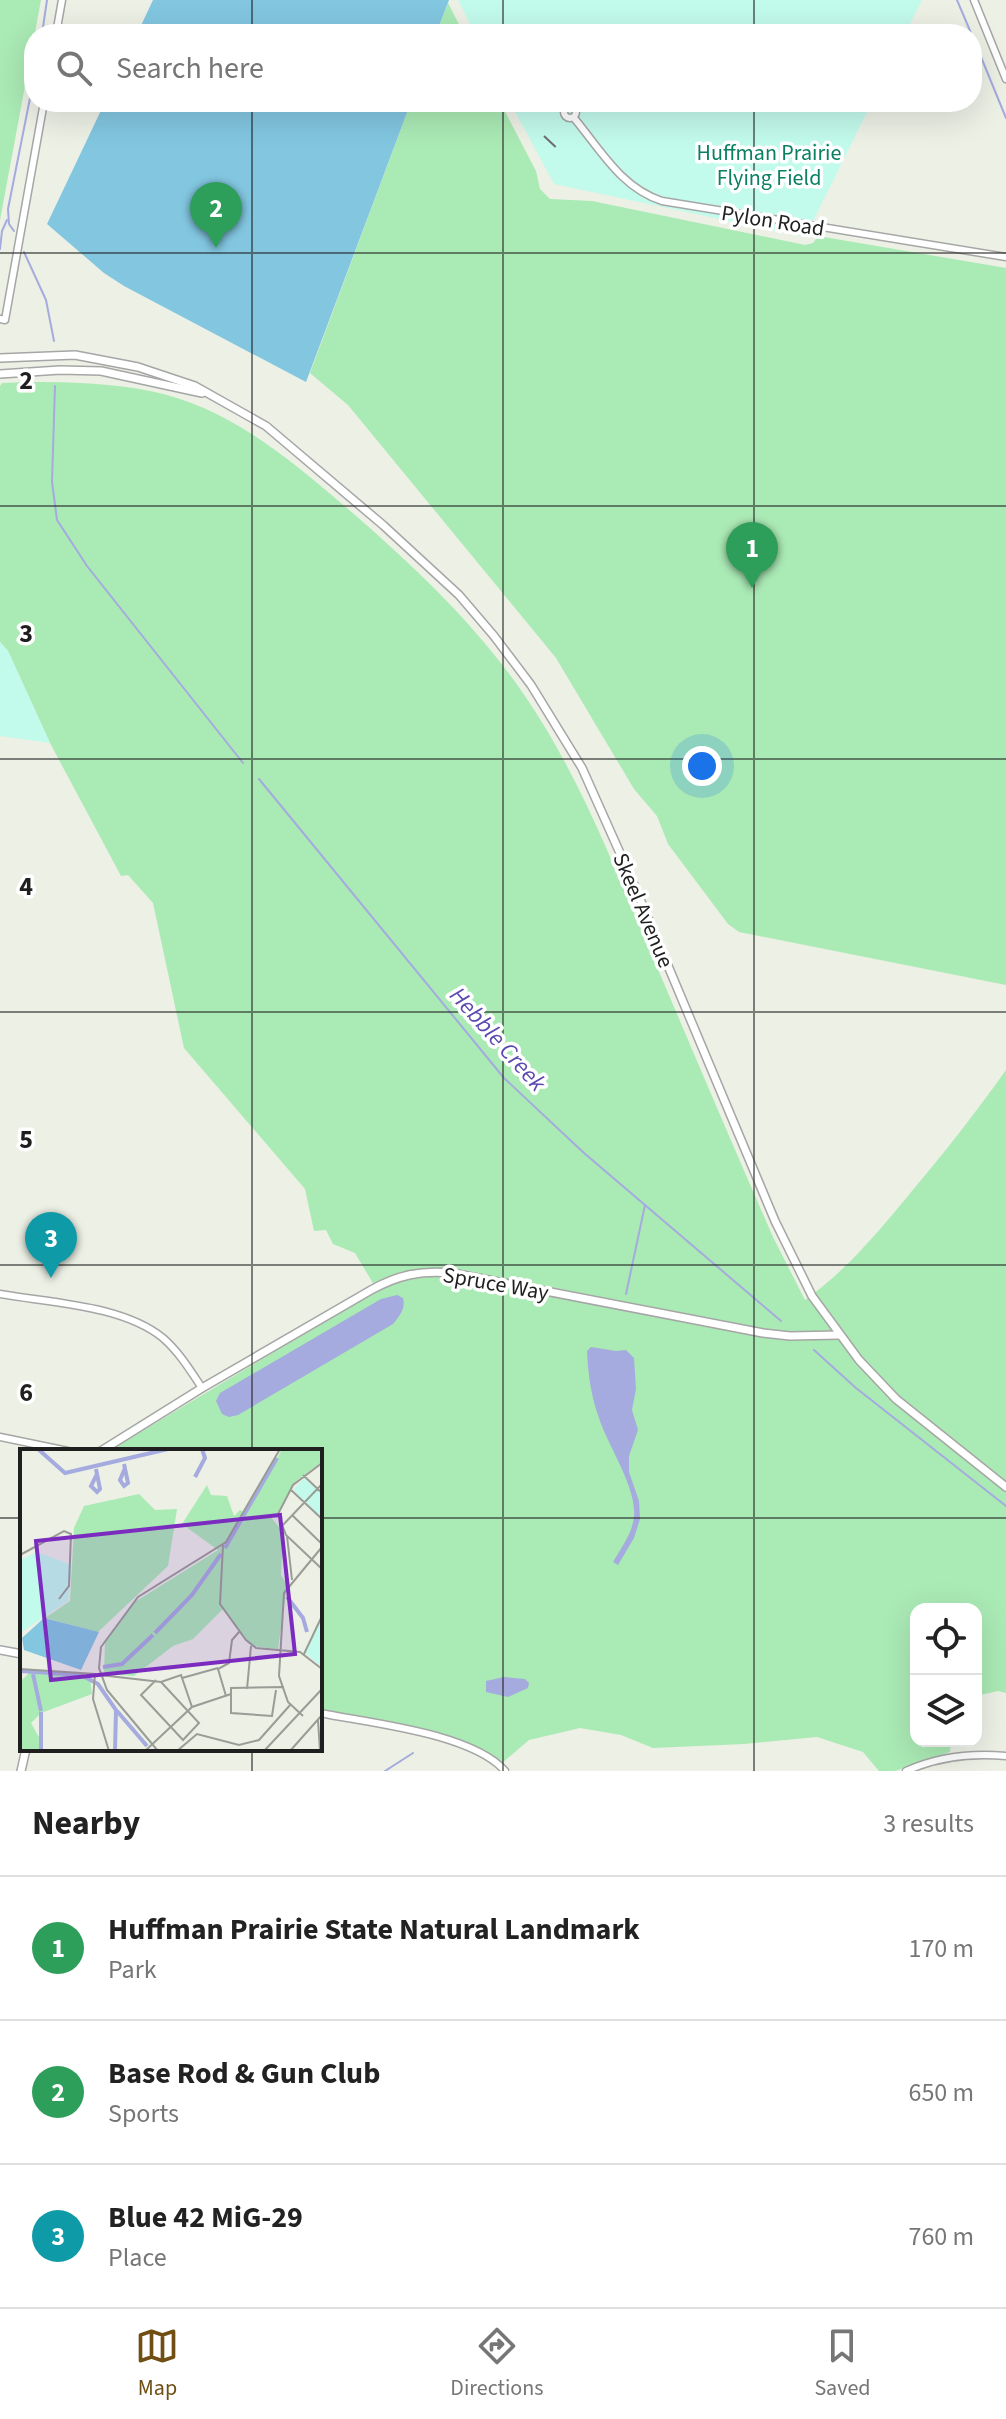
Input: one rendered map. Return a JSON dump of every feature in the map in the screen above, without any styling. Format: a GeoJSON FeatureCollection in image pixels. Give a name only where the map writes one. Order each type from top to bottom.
{"type":"FeatureCollection","features":[{"type":"Feature","properties":{"kind":"street"},"geometry":{"type":"LineString","coordinates":[[58,24],[62,0]]}},
{"type":"Feature","properties":{"kind":"street"},"geometry":{"type":"LineString","coordinates":[[974,0],[1006,79]]}},
{"type":"Feature","properties":{"kind":"street"},"geometry":{"type":"LineString","coordinates":[[2,319],[42,112]]}},
{"type":"Feature","properties":{"kind":"street","name":"Pylon Road"},"geometry":{"type":"LineString","coordinates":[[574,118],[624,179],[649,197],[1006,257]]}},
{"type":"Feature","properties":{"kind":"street","name":"Skeel Avenue"},"geometry":{"type":"LineString","coordinates":[[0,358],[75,355],[164,374],[195,386],[266,426],[383,525],[459,595],[531,685],[582,768],[775,1221],[812,1296],[839,1335],[896,1399],[1006,1487]]}},
{"type":"Feature","properties":{"kind":"street","name":"Skeel Avenue"},"geometry":{"type":"LineString","coordinates":[[0,374],[101,371],[133,376],[194,393],[205,392]]}},
{"type":"Feature","properties":{"kind":"street","name":"Spruce Way"},"geometry":{"type":"LineString","coordinates":[[104,1449],[393,1277],[418,1272],[452,1273],[763,1333],[839,1335]]}},
{"type":"Feature","properties":{"kind":"street"},"geometry":{"type":"LineString","coordinates":[[0,1294],[101,1311],[145,1326],[176,1351],[202,1388]]}},
{"type":"Feature","properties":{"kind":"street"},"geometry":{"type":"LineString","coordinates":[[0,1437],[58,1449]]}},
{"type":"Feature","properties":{"kind":"street"},"geometry":{"type":"LineString","coordinates":[[0,1650],[20,1654]]}},
{"type":"Feature","properties":{"kind":"street"},"geometry":{"type":"LineString","coordinates":[[322,1713],[449,1740],[474,1749],[505,1771]]}},
{"type":"Feature","properties":{"kind":"street"},"geometry":{"type":"LineString","coordinates":[[21,1771],[26,1751]]}},
{"type":"Feature","properties":{"kind":"street"},"geometry":{"type":"LineString","coordinates":[[906,1771],[921,1764],[969,1756],[1006,1756]]}},
{"type":"Feature","properties":{"kind":"street"},"geometry":{"type":"LineString","coordinates":[[921,1764],[927,1771]]}},
{"type":"Feature","properties":{"kind":"green space"},"geometry":{"type":"Polygon","coordinates":[[[0,0],[41,0],[37,24],[24,24],[24,91],[0,220],[0,0]]]}},
{"type":"Feature","properties":{"kind":"green space"},"geometry":{"type":"Polygon","coordinates":[[[458,0],[922,0],[910,24],[470,24],[458,0]]]}},
{"type":"Feature","properties":{"kind":"green space"},"geometry":{"type":"Polygon","coordinates":[[[448,3],[459,24],[440,24],[448,3]]]}},
{"type":"Feature","properties":{"kind":"green space"},"geometry":{"type":"Polygon","coordinates":[[[407,112],[505,112],[536,171],[540,189],[550,199],[592,201],[805,245],[813,243],[818,236],[1006,268],[1006,985],[739,932],[728,924],[668,844],[657,816],[634,789],[556,658],[348,405],[310,373],[407,112]]]}},
{"type":"Feature","properties":{"kind":"green space","name":"Huffman Prairie Flying Field"},"geometry":{"type":"Polygon","coordinates":[[[515,112],[867,112],[805,237],[554,184],[515,112]]]}},
{"type":"Feature","properties":{"kind":"green space"},"geometry":{"type":"Polygon","coordinates":[[[29,382],[120,386],[180,399],[208,410],[260,440],[309,476],[402,557],[467,623],[525,696],[577,785],[773,1237],[805,1300],[849,1263],[875,1235],[948,1147],[1006,1070],[1006,1693],[998,1691],[982,1695],[982,1603],[910,1603],[910,1747],[950,1747],[950,1752],[895,1771],[879,1771],[863,1752],[817,1737],[653,1748],[621,1735],[580,1728],[529,1740],[502,1763],[483,1751],[439,1734],[322,1709],[322,1449],[112,1449],[377,1290],[355,1253],[333,1244],[326,1230],[314,1231],[305,1189],[184,1048],[153,903],[128,875],[121,876],[50,743],[8,651],[0,642],[2,383],[29,382]]]}},
{"type":"Feature","properties":{"kind":"green space"},"geometry":{"type":"Polygon","coordinates":[[[0,642],[8,651],[50,743],[0,736],[0,642]]]}},
{"type":"Feature","properties":{"kind":"shaded area"},"geometry":{"type":"Polygon","coordinates":[[[153,0],[449,0],[440,24],[142,24],[153,0]]]}},
{"type":"Feature","properties":{"kind":"shaded area"},"geometry":{"type":"Polygon","coordinates":[[[100,112],[407,112],[306,382],[124,286],[104,273],[47,224],[100,112]]]}},
{"type":"Feature","properties":{"kind":"shaded area"},"geometry":{"type":"Polygon","coordinates":[[[397,1295],[403,1298],[404,1306],[393,1324],[238,1415],[229,1417],[222,1414],[216,1401],[220,1393],[381,1299],[397,1295]]]}},
{"type":"Feature","properties":{"kind":"shaded area"},"geometry":{"type":"Polygon","coordinates":[[[591,1347],[626,1350],[634,1358],[636,1389],[632,1410],[638,1430],[629,1456],[629,1472],[639,1501],[640,1519],[634,1538],[618,1565],[613,1562],[631,1529],[634,1506],[627,1480],[603,1429],[594,1401],[587,1351],[591,1347]]]}},
{"type":"Feature","properties":{"kind":"shaded area"},"geometry":{"type":"Polygon","coordinates":[[[504,1677],[525,1679],[529,1683],[528,1688],[508,1697],[486,1692],[486,1681],[504,1677]]]}},
{"type":"Feature","properties":{"kind":"waterway","name":"Hebble Creek"},"geometry":{"type":"LineString","coordinates":[[43,24],[47,0]]}},
{"type":"Feature","properties":{"kind":"waterway"},"geometry":{"type":"LineString","coordinates":[[957,0],[967,24]]}},
{"type":"Feature","properties":{"kind":"waterway"},"geometry":{"type":"LineString","coordinates":[[982,59],[1006,118]]}},
{"type":"Feature","properties":{"kind":"waterway","name":"Hebble Creek"},"geometry":{"type":"LineString","coordinates":[[14,231],[9,224],[8,209],[27,112]]}},
{"type":"Feature","properties":{"kind":"waterway"},"geometry":{"type":"LineString","coordinates":[[0,249],[7,220]]}},
{"type":"Feature","properties":{"kind":"waterway","name":"Hebble Creek"},"geometry":{"type":"LineString","coordinates":[[24,252],[46,300],[54,341]]}},
{"type":"Feature","properties":{"kind":"waterway","name":"Hebble Creek"},"geometry":{"type":"LineString","coordinates":[[55,386],[52,482],[57,520],[87,566],[243,763]]}},
{"type":"Feature","properties":{"kind":"waterway","name":"Hebble Creek"},"geometry":{"type":"LineString","coordinates":[[259,779],[504,1078],[584,1153],[781,1321]]}},
{"type":"Feature","properties":{"kind":"waterway"},"geometry":{"type":"LineString","coordinates":[[626,1294],[645,1205]]}},
{"type":"Feature","properties":{"kind":"waterway","name":"Hebble Creek"},"geometry":{"type":"LineString","coordinates":[[814,1350],[856,1388],[1006,1506]]}},
{"type":"Feature","properties":{"kind":"waterway"},"geometry":{"type":"LineString","coordinates":[[385,1771],[413,1753]]}},
{"type":"Feature","properties":{"kind":"railway"},"geometry":{"type":"LineString","coordinates":[[544,136],[561,152]]}},
{"type":"Feature","properties":{"kind":"place","name":"Base Rod & Gun Club"},"geometry":{"type":"Point","coordinates":[216,248]}},
{"type":"Feature","properties":{"kind":"place","name":"Huffman Prairie State Natural Landmark"},"geometry":{"type":"Point","coordinates":[752,588]}},
{"type":"Feature","properties":{"kind":"place","name":"Blue 42 MiG-29"},"geometry":{"type":"Point","coordinates":[51,1278]}}]}
